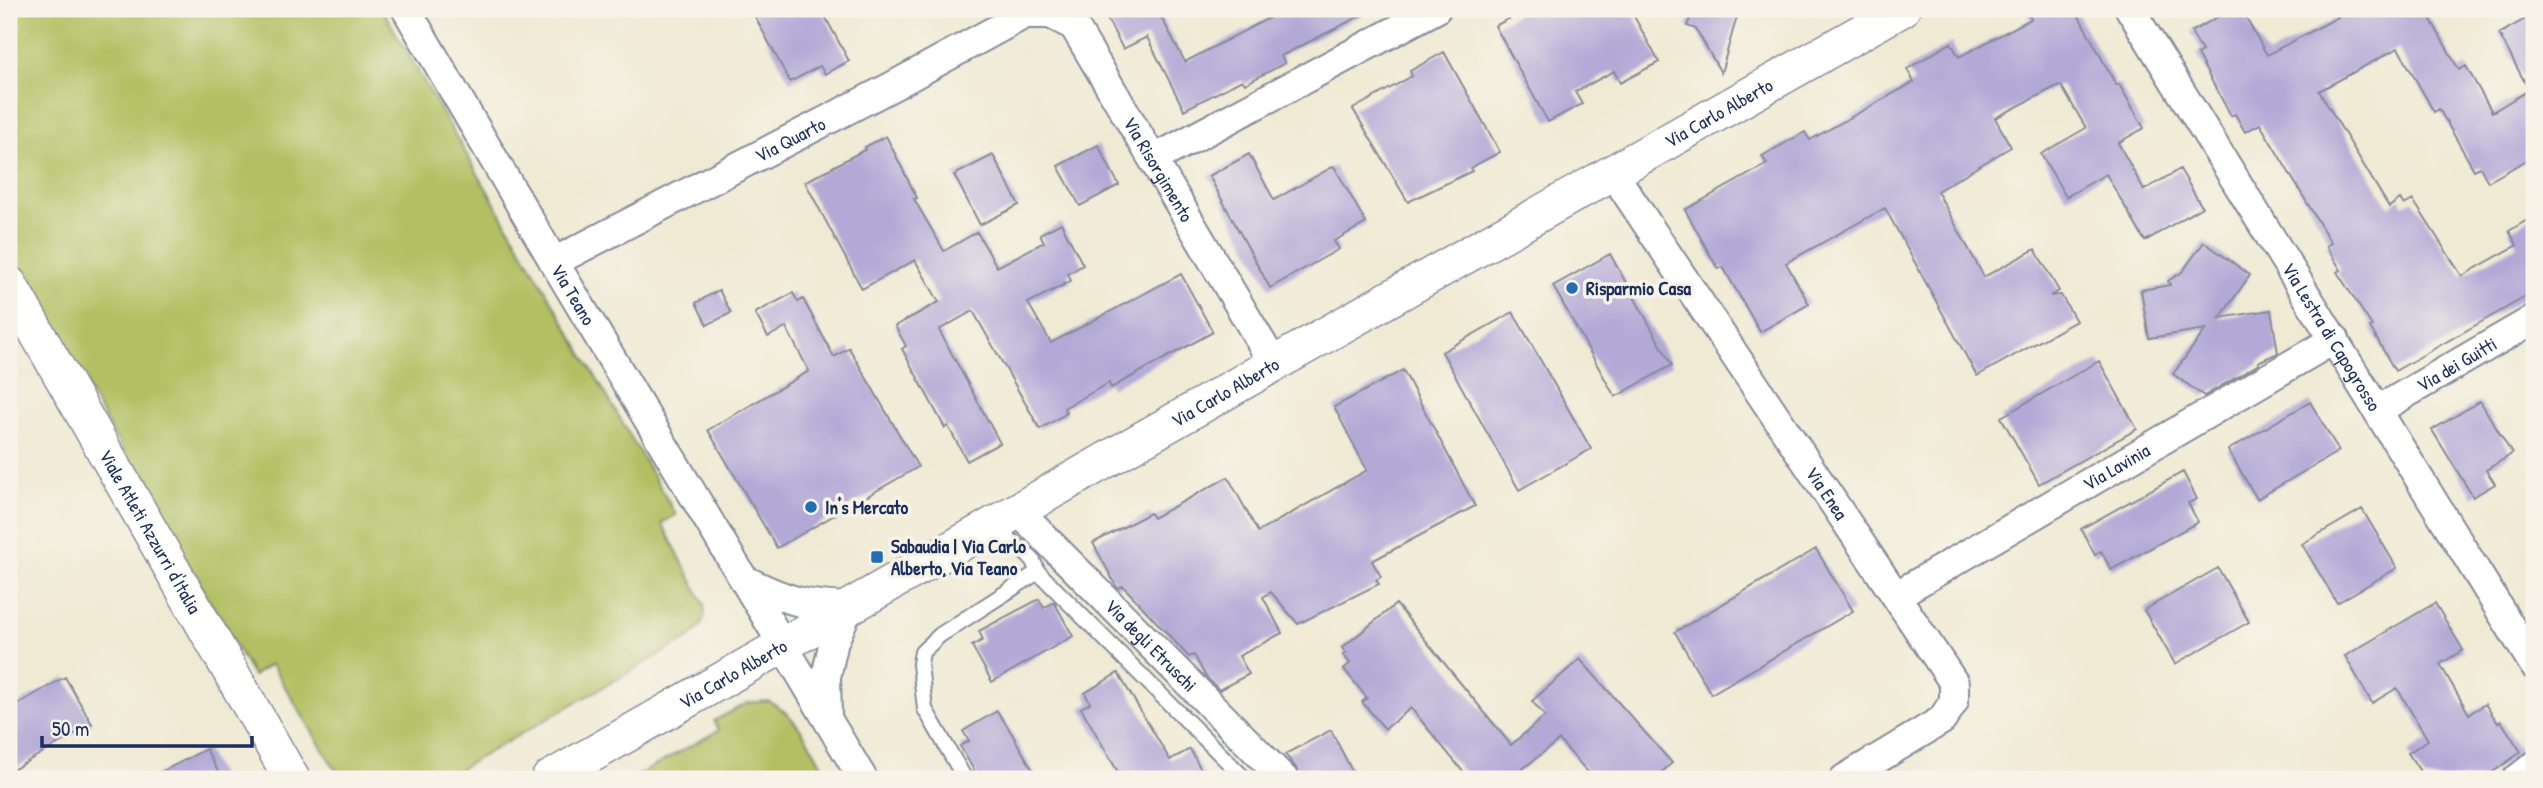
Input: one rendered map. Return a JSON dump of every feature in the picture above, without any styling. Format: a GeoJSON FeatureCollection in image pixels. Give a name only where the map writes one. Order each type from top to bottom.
{"type":"FeatureCollection","features":[{"type":"Feature","properties":{"kind":"street","name":"Via Teano"},"geometry":{"type":"LineString","coordinates":[[406,9],[863,779]]}},
{"type":"Feature","properties":{"kind":"street"},"geometry":{"type":"LineString","coordinates":[[1154,159],[1436,9]]}},
{"type":"Feature","properties":{"kind":"street","name":"Via Carlo Alberto"},"geometry":{"type":"LineString","coordinates":[[549,779],[1902,9]]}},
{"type":"Feature","properties":{"kind":"street","name":"Via Lestra di Capogrosso"},"geometry":{"type":"LineString","coordinates":[[2130,9],[2534,665]]}},
{"type":"Feature","properties":{"kind":"street","name":"Via Quarto"},"geometry":{"type":"LineString","coordinates":[[554,262],[891,87],[1023,11]]}},
{"type":"Feature","properties":{"kind":"street","name":"Via Risorgimento"},"geometry":{"type":"LineString","coordinates":[[1023,11],[1050,14],[1074,26],[1274,364]]}},
{"type":"Feature","properties":{"kind":"street","name":"Via Enea"},"geometry":{"type":"LineString","coordinates":[[1613,173],[1950,675],[1956,692],[1949,713],[1936,725],[1844,779]]}},
{"type":"Feature","properties":{"kind":"street","name":"Viale Atleti Azzurri d'Italia"},"geometry":{"type":"LineString","coordinates":[[9,284],[292,779]]}},
{"type":"Feature","properties":{"kind":"street","name":"Via dei Guitti"},"geometry":{"type":"LineString","coordinates":[[2378,410],[2534,319]]}},
{"type":"Feature","properties":{"kind":"street","name":"Via Lavinia"},"geometry":{"type":"LineString","coordinates":[[1897,595],[2335,339]]}},
{"type":"Feature","properties":{"kind":"street","name":"Via degli Etruschi"},"geometry":{"type":"LineString","coordinates":[[1006,518],[1284,779]]}},
{"type":"Feature","properties":{"kind":"street"},"geometry":{"type":"LineString","coordinates":[[743,578],[777,596],[806,605],[849,607],[834,641],[826,677],[827,718]]}},
{"type":"Feature","properties":{"kind":"street"},"geometry":{"type":"LineString","coordinates":[[2516,779],[2534,766]]}},
{"type":"Feature","properties":{"kind":"lane"},"geometry":{"type":"LineString","coordinates":[[1006,518],[1038,572],[1245,779]]}},
{"type":"Feature","properties":{"kind":"lane"},"geometry":{"type":"LineString","coordinates":[[965,779],[925,709],[920,664],[922,652],[940,635],[1038,572]]}},
{"type":"Feature","properties":{"kind":"green space"},"geometry":{"type":"Polygon","coordinates":[[[9,9],[382,9],[676,515],[662,523],[704,604],[704,619],[697,631],[442,779],[341,779],[271,664],[253,676],[9,253],[9,9]]]}},
{"type":"Feature","properties":{"kind":"green space"},"geometry":{"type":"Polygon","coordinates":[[[768,701],[779,707],[797,724],[830,779],[631,779],[719,730],[714,721],[747,703],[768,701]]]}},
{"type":"Feature","properties":{"kind":"building"},"geometry":{"type":"Polygon","coordinates":[[[751,9],[821,9],[849,61],[825,74],[820,66],[790,82],[751,9]]]}},
{"type":"Feature","properties":{"kind":"building"},"geometry":{"type":"Polygon","coordinates":[[[1102,9],[1157,9],[1185,62],[1286,9],[1374,9],[1281,56],[1285,63],[1245,84],[1242,80],[1184,110],[1147,37],[1123,49],[1102,9]]]}},
{"type":"Feature","properties":{"kind":"building"},"geometry":{"type":"Polygon","coordinates":[[[1527,9],[1630,9],[1659,62],[1620,83],[1614,71],[1575,92],[1582,104],[1548,122],[1495,26],[1527,9]]]}},
{"type":"Feature","properties":{"kind":"building"},"geometry":{"type":"Polygon","coordinates":[[[1694,9],[1739,9],[1721,73],[1696,29],[1687,26],[1694,9]]]}},
{"type":"Feature","properties":{"kind":"building"},"geometry":{"type":"Polygon","coordinates":[[[2024,9],[2075,9],[2116,85],[2119,84],[2144,128],[2118,143],[2144,190],[2180,169],[2202,207],[2145,241],[2106,174],[2066,197],[2041,154],[2086,128],[2059,85],[1995,118],[2011,147],[1937,191],[1984,277],[2035,249],[2059,291],[2050,296],[2061,295],[2076,321],[1977,376],[1885,208],[1786,263],[1809,304],[1760,332],[1723,267],[1718,269],[1685,210],[1767,164],[1762,156],[1805,132],[1810,140],[1914,82],[1907,69],[1951,43],[1959,57],[2031,19],[2024,9]]]}},
{"type":"Feature","properties":{"kind":"building"},"geometry":{"type":"Polygon","coordinates":[[[2232,9],[2241,9],[2267,55],[2338,17],[2334,9],[2425,9],[2459,70],[2466,66],[2492,112],[2529,90],[2499,34],[2534,14],[2534,156],[2488,182],[2480,167],[2474,170],[2439,109],[2434,112],[2398,48],[2319,91],[2389,207],[2400,199],[2404,205],[2413,200],[2462,276],[2517,245],[2509,231],[2534,216],[2534,292],[2395,371],[2370,327],[2372,326],[2337,272],[2341,270],[2326,246],[2331,243],[2260,124],[2245,132],[2235,114],[2231,116],[2197,54],[2202,51],[2191,32],[2232,9]]]}},
{"type":"Feature","properties":{"kind":"building"},"geometry":{"type":"Polygon","coordinates":[[[1444,52],[1500,152],[1470,168],[1472,171],[1408,202],[1353,109],[1412,76],[1410,71],[1444,52]]]}},
{"type":"Feature","properties":{"kind":"building"},"geometry":{"type":"Polygon","coordinates":[[[886,136],[917,198],[914,199],[944,251],[977,232],[997,267],[1044,242],[1040,234],[1061,223],[1083,265],[1068,274],[1071,281],[1028,303],[1051,343],[1181,274],[1213,332],[1111,388],[1109,383],[1064,408],[1067,413],[1040,429],[973,311],[939,330],[1000,443],[967,461],[948,426],[945,428],[902,349],[906,346],[895,326],[939,302],[915,260],[862,289],[805,182],[886,136]]]}},
{"type":"Feature","properties":{"kind":"building"},"geometry":{"type":"Polygon","coordinates":[[[1098,145],[1119,185],[1080,206],[1058,166],[1098,145]]]}},
{"type":"Feature","properties":{"kind":"building"},"geometry":{"type":"Polygon","coordinates":[[[1249,154],[1274,200],[1334,166],[1366,223],[1334,241],[1339,249],[1270,288],[1209,176],[1249,154]]]}},
{"type":"Feature","properties":{"kind":"building"},"geometry":{"type":"Polygon","coordinates":[[[993,155],[1019,205],[980,225],[954,175],[993,155]]]}},
{"type":"Feature","properties":{"kind":"building"},"geometry":{"type":"Polygon","coordinates":[[[2204,242],[2250,275],[2220,318],[2271,310],[2278,353],[2258,362],[2259,364],[2204,396],[2173,374],[2206,329],[2149,338],[2141,290],[2170,285],[2168,281],[2182,272],[2204,242]]]}},
{"type":"Feature","properties":{"kind":"building"},"geometry":{"type":"Polygon","coordinates":[[[1610,254],[1672,365],[1615,397],[1553,286],[1610,254]]]}},
{"type":"Feature","properties":{"kind":"building"},"geometry":{"type":"Polygon","coordinates":[[[719,290],[731,313],[707,325],[696,303],[719,290]]]}},
{"type":"Feature","properties":{"kind":"building"},"geometry":{"type":"Polygon","coordinates":[[[793,293],[798,302],[803,299],[834,357],[849,348],[918,467],[777,548],[708,430],[809,371],[786,327],[768,337],[755,313],[793,293]]]}},
{"type":"Feature","properties":{"kind":"building"},"geometry":{"type":"Polygon","coordinates":[[[1513,312],[1591,449],[1519,490],[1442,352],[1513,312]]]}},
{"type":"Feature","properties":{"kind":"building"},"geometry":{"type":"Polygon","coordinates":[[[2099,361],[2137,429],[2039,484],[2001,417],[2099,361]]]}},
{"type":"Feature","properties":{"kind":"building"},"geometry":{"type":"Polygon","coordinates":[[[1403,370],[1475,506],[1372,561],[1381,577],[1376,580],[1379,584],[1298,624],[1271,592],[1263,597],[1282,633],[1239,656],[1249,674],[1219,690],[1206,677],[1194,655],[1189,657],[1123,586],[1116,586],[1093,543],[1150,513],[1153,518],[1228,477],[1258,532],[1367,470],[1334,407],[1403,370]]]}},
{"type":"Feature","properties":{"kind":"building"},"geometry":{"type":"Polygon","coordinates":[[[2480,401],[2512,454],[2486,470],[2495,484],[2473,497],[2432,430],[2480,401]]]}},
{"type":"Feature","properties":{"kind":"building"},"geometry":{"type":"Polygon","coordinates":[[[2310,402],[2339,451],[2257,499],[2228,450],[2310,402]]]}},
{"type":"Feature","properties":{"kind":"building"},"geometry":{"type":"Polygon","coordinates":[[[2183,472],[2197,499],[2188,503],[2198,522],[2111,570],[2101,551],[2095,555],[2081,529],[2183,472]]]}},
{"type":"Feature","properties":{"kind":"building"},"geometry":{"type":"Polygon","coordinates":[[[2362,509],[2397,568],[2337,603],[2302,544],[2362,509]]]}},
{"type":"Feature","properties":{"kind":"building"},"geometry":{"type":"Polygon","coordinates":[[[1816,549],[1853,611],[1711,694],[1675,632],[1816,549]]]}},
{"type":"Feature","properties":{"kind":"building"},"geometry":{"type":"Polygon","coordinates":[[[2218,568],[2249,622],[2175,664],[2144,610],[2218,568]]]}},
{"type":"Feature","properties":{"kind":"building"},"geometry":{"type":"Polygon","coordinates":[[[1039,599],[1044,608],[1054,602],[1073,636],[992,682],[972,646],[983,640],[979,631],[1039,599]]]}},
{"type":"Feature","properties":{"kind":"building"},"geometry":{"type":"Polygon","coordinates":[[[2435,603],[2463,650],[2440,664],[2469,714],[2485,704],[2498,723],[2501,721],[2521,752],[2483,779],[2425,779],[2408,753],[2428,740],[2397,688],[2372,703],[2345,656],[2435,603]]]}},
{"type":"Feature","properties":{"kind":"building"},"geometry":{"type":"Polygon","coordinates":[[[1396,604],[1511,745],[1545,716],[1532,701],[1580,659],[1672,763],[1654,779],[1594,779],[1559,740],[1510,779],[1469,779],[1411,708],[1385,729],[1362,702],[1367,698],[1344,669],[1350,663],[1343,655],[1346,653],[1342,648],[1396,604]]]}},
{"type":"Feature","properties":{"kind":"building"},"geometry":{"type":"Polygon","coordinates":[[[1118,673],[1170,760],[1190,749],[1206,779],[1122,779],[1081,708],[1090,703],[1085,693],[1118,673]]]}},
{"type":"Feature","properties":{"kind":"building"},"geometry":{"type":"Polygon","coordinates":[[[65,677],[92,724],[9,772],[9,709],[65,677]]]}},
{"type":"Feature","properties":{"kind":"building"},"geometry":{"type":"Polygon","coordinates":[[[997,711],[1038,779],[979,779],[960,746],[969,741],[963,731],[997,711]]]}},
{"type":"Feature","properties":{"kind":"building"},"geometry":{"type":"Polygon","coordinates":[[[1331,730],[1356,779],[1300,779],[1296,768],[1285,754],[1331,730]]]}},
{"type":"Feature","properties":{"kind":"building"},"geometry":{"type":"Polygon","coordinates":[[[206,749],[222,779],[148,779],[206,749]]]}},
{"type":"Feature","properties":{"kind":"place","name":"Risparmio Casa"},"geometry":{"type":"Point","coordinates":[1572,288]}},
{"type":"Feature","properties":{"kind":"place","name":"In's Mercato"},"geometry":{"type":"Point","coordinates":[811,507]}},
{"type":"Feature","properties":{"kind":"place","name":"Sabaudia | Via Carlo Alberto, Via Teano"},"geometry":{"type":"Point","coordinates":[877,557]}}]}
